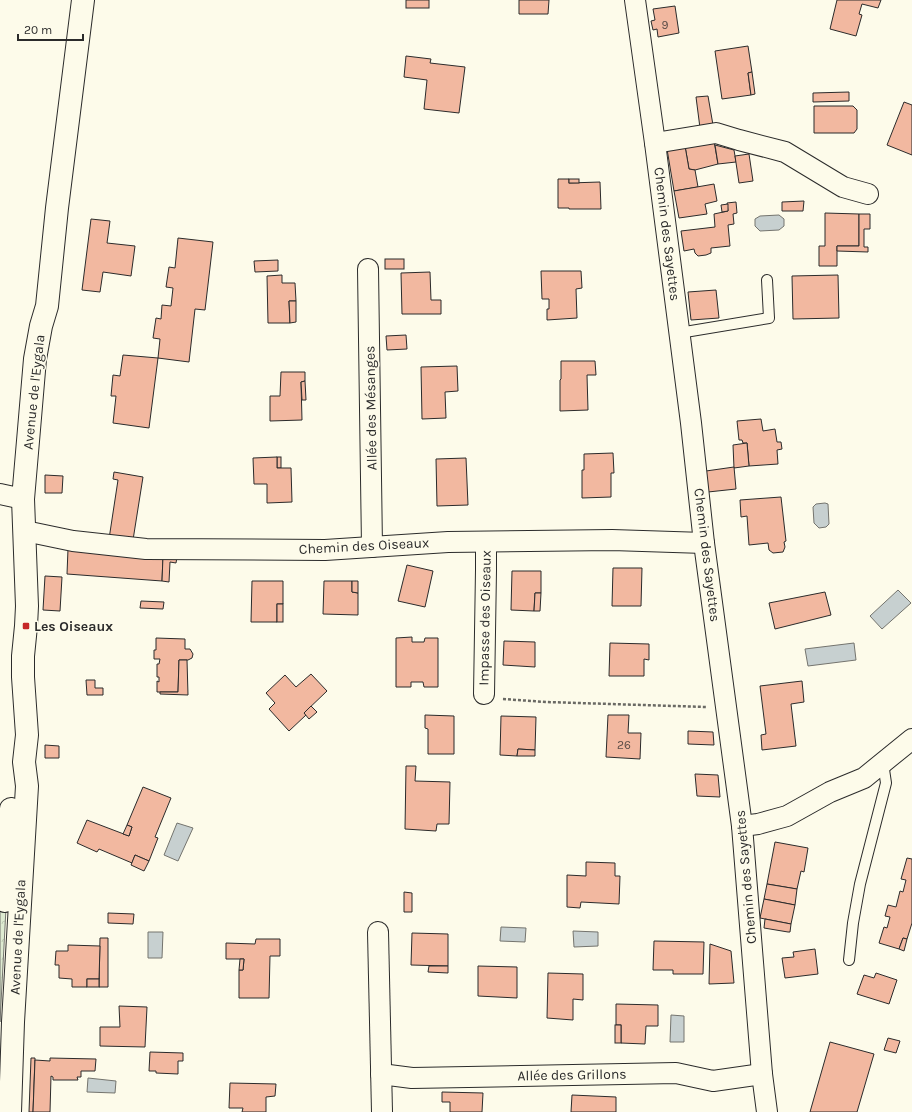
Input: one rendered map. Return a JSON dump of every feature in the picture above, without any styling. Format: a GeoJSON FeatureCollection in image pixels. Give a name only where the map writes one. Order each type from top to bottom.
{"type":"FeatureCollection","features":[{"type":"Feature","properties":{"kind":"street","name":"Avenue de l'Eygala"},"geometry":{"type":"LineString","coordinates":[[10,1112],[13,1022],[27,786],[24,762],[27,735],[23,677],[27,606],[24,498],[35,359],[41,326],[47,306],[57,208],[83,0]]}},
{"type":"Feature","properties":{"kind":"street","name":"Chemin des Sayettes"},"geometry":{"type":"LineString","coordinates":[[635,0],[655,143],[692,430],[704,543],[742,826],[762,1074],[767,1112]]}},
{"type":"Feature","properties":{"kind":"street"},"geometry":{"type":"LineString","coordinates":[[655,143],[716,133],[785,152],[843,186],[868,194]]}},
{"type":"Feature","properties":{"kind":"street","name":"Allée des Mésanges"},"geometry":{"type":"LineString","coordinates":[[368,269],[372,547]]}},
{"type":"Feature","properties":{"kind":"street"},"geometry":{"type":"LineString","coordinates":[[0,494],[24,498]]}},
{"type":"Feature","properties":{"kind":"street","name":"Chemin des Oiseaux"},"geometry":{"type":"LineString","coordinates":[[25,531],[73,541],[146,549],[325,550],[448,542],[612,540],[704,543]]}},
{"type":"Feature","properties":{"kind":"street","name":"Impasse des Oiseaux"},"geometry":{"type":"LineString","coordinates":[[484,694],[486,542]]}},
{"type":"Feature","properties":{"kind":"street"},"geometry":{"type":"LineString","coordinates":[[742,826],[758,824],[787,816],[830,792],[864,778],[912,739]]}},
{"type":"Feature","properties":{"kind":"street","name":"Avenue de l'Eygala"},"geometry":{"type":"LineString","coordinates":[[0,1077],[7,851],[14,787],[24,762]]}},
{"type":"Feature","properties":{"kind":"street"},"geometry":{"type":"LineString","coordinates":[[378,932],[382,1112]]}},
{"type":"Feature","properties":{"kind":"street","name":"Allée des Grillons"},"geometry":{"type":"LineString","coordinates":[[382,1074],[412,1078],[676,1073],[713,1081],[762,1074]]}},
{"type":"Feature","properties":{"kind":"lane"},"geometry":{"type":"LineString","coordinates":[[679,333],[769,318],[767,280]]}},
{"type":"Feature","properties":{"kind":"lane"},"geometry":{"type":"LineString","coordinates":[[849,960],[853,923],[860,884],[886,782],[883,763]]}},
{"type":"Feature","properties":{"kind":"path"},"geometry":{"type":"LineString","coordinates":[[484,694],[494,699],[726,708]]}},
{"type":"Feature","properties":{"kind":"green space"},"geometry":{"type":"Polygon","coordinates":[[[0,888],[7,889],[0,1022],[0,888]]]}},
{"type":"Feature","properties":{"kind":"shaded area"},"geometry":{"type":"Polygon","coordinates":[[[779,215],[784,219],[784,226],[779,230],[760,231],[755,226],[755,219],[760,216],[779,215]]]}},
{"type":"Feature","properties":{"kind":"shaded area"},"geometry":{"type":"Polygon","coordinates":[[[816,504],[828,504],[829,524],[826,527],[819,528],[814,523],[813,507],[816,504]]]}},
{"type":"Feature","properties":{"kind":"shaded area"},"geometry":{"type":"Polygon","coordinates":[[[898,590],[911,603],[882,629],[870,616],[898,590]]]}},
{"type":"Feature","properties":{"kind":"shaded area"},"geometry":{"type":"Polygon","coordinates":[[[854,643],[856,660],[808,666],[805,649],[854,643]]]}},
{"type":"Feature","properties":{"kind":"shaded area"},"geometry":{"type":"Polygon","coordinates":[[[177,823],[193,828],[178,861],[164,855],[177,823]]]}},
{"type":"Feature","properties":{"kind":"shaded area"},"geometry":{"type":"Polygon","coordinates":[[[501,927],[526,928],[525,942],[500,941],[501,927]]]}},
{"type":"Feature","properties":{"kind":"shaded area"},"geometry":{"type":"Polygon","coordinates":[[[573,931],[598,932],[598,946],[574,947],[573,931]]]}},
{"type":"Feature","properties":{"kind":"shaded area"},"geometry":{"type":"Polygon","coordinates":[[[148,932],[163,932],[162,958],[148,958],[148,932]]]}},
{"type":"Feature","properties":{"kind":"shaded area"},"geometry":{"type":"Polygon","coordinates":[[[671,1015],[684,1016],[684,1042],[670,1042],[671,1015]]]}},
{"type":"Feature","properties":{"kind":"shaded area"},"geometry":{"type":"Polygon","coordinates":[[[88,1078],[116,1081],[115,1093],[87,1092],[88,1078]]]}},
{"type":"Feature","properties":{"kind":"building"},"geometry":{"type":"Polygon","coordinates":[[[406,0],[429,0],[429,8],[406,8],[406,0]]]}},
{"type":"Feature","properties":{"kind":"building"},"geometry":{"type":"Polygon","coordinates":[[[519,0],[549,0],[548,14],[519,14],[519,0]]]}},
{"type":"Feature","properties":{"kind":"building"},"geometry":{"type":"Polygon","coordinates":[[[837,0],[881,0],[878,8],[862,4],[859,14],[862,15],[856,36],[830,29],[837,0]]]}},
{"type":"Feature","properties":{"kind":"building"},"geometry":{"type":"Polygon","coordinates":[[[675,6],[679,33],[658,37],[657,29],[653,30],[651,21],[655,20],[653,9],[675,6]]]}},
{"type":"Feature","properties":{"kind":"building"},"geometry":{"type":"Polygon","coordinates":[[[748,46],[752,72],[748,73],[751,95],[722,99],[715,51],[748,46]]]}},
{"type":"Feature","properties":{"kind":"building"},"geometry":{"type":"Polygon","coordinates":[[[406,56],[431,59],[430,63],[465,67],[459,113],[424,109],[427,80],[404,77],[406,56]]]}},
{"type":"Feature","properties":{"kind":"building"},"geometry":{"type":"Polygon","coordinates":[[[752,72],[755,94],[751,95],[748,73],[752,72]]]}},
{"type":"Feature","properties":{"kind":"building"},"geometry":{"type":"Polygon","coordinates":[[[849,92],[849,101],[813,102],[813,93],[849,92]]]}},
{"type":"Feature","properties":{"kind":"building"},"geometry":{"type":"Polygon","coordinates":[[[708,96],[713,125],[700,128],[696,97],[708,96]]]}},
{"type":"Feature","properties":{"kind":"building"},"geometry":{"type":"Polygon","coordinates":[[[904,102],[912,105],[912,155],[887,145],[904,102]]]}},
{"type":"Feature","properties":{"kind":"building"},"geometry":{"type":"Polygon","coordinates":[[[814,106],[853,106],[857,110],[857,129],[854,133],[814,133],[814,106]]]}},
{"type":"Feature","properties":{"kind":"building"},"geometry":{"type":"Polygon","coordinates":[[[714,141],[718,164],[695,170],[689,169],[685,146],[714,141]]]}},
{"type":"Feature","properties":{"kind":"building"},"geometry":{"type":"Polygon","coordinates":[[[715,145],[734,150],[736,162],[718,164],[715,145]]]}},
{"type":"Feature","properties":{"kind":"building"},"geometry":{"type":"Polygon","coordinates":[[[685,146],[689,169],[695,170],[698,187],[674,191],[667,149],[685,146]]]}},
{"type":"Feature","properties":{"kind":"building"},"geometry":{"type":"Polygon","coordinates":[[[749,154],[753,181],[739,183],[735,156],[749,154]]]}},
{"type":"Feature","properties":{"kind":"building"},"geometry":{"type":"Polygon","coordinates":[[[558,179],[569,179],[569,183],[600,182],[601,209],[558,208],[558,179]]]}},
{"type":"Feature","properties":{"kind":"building"},"geometry":{"type":"Polygon","coordinates":[[[569,179],[579,179],[579,183],[569,183],[569,179]]]}},
{"type":"Feature","properties":{"kind":"building"},"geometry":{"type":"Polygon","coordinates":[[[714,184],[717,201],[705,204],[707,214],[679,218],[674,191],[714,184]]]}},
{"type":"Feature","properties":{"kind":"building"},"geometry":{"type":"Polygon","coordinates":[[[804,201],[803,211],[782,211],[782,202],[804,201]]]}},
{"type":"Feature","properties":{"kind":"building"},"geometry":{"type":"Polygon","coordinates":[[[736,202],[737,213],[733,214],[734,224],[728,225],[730,246],[711,248],[711,253],[698,256],[694,249],[684,251],[681,231],[715,227],[714,214],[728,211],[727,203],[736,202]]]}},
{"type":"Feature","properties":{"kind":"building"},"geometry":{"type":"Polygon","coordinates":[[[728,204],[728,211],[722,212],[721,205],[728,204]]]}},
{"type":"Feature","properties":{"kind":"building"},"geometry":{"type":"Polygon","coordinates":[[[825,213],[859,214],[859,246],[837,246],[837,266],[819,266],[819,246],[825,246],[825,213]]]}},
{"type":"Feature","properties":{"kind":"building"},"geometry":{"type":"Polygon","coordinates":[[[859,214],[870,214],[870,229],[864,229],[864,247],[868,247],[868,252],[837,251],[837,246],[859,246],[859,214]]]}},
{"type":"Feature","properties":{"kind":"building"},"geometry":{"type":"Polygon","coordinates":[[[91,219],[110,221],[107,243],[135,246],[131,276],[103,272],[100,292],[82,290],[91,219]]]}},
{"type":"Feature","properties":{"kind":"building"},"geometry":{"type":"Polygon","coordinates":[[[178,238],[213,242],[205,310],[195,309],[189,362],[158,358],[160,339],[153,338],[156,318],[161,319],[162,305],[171,306],[173,288],[166,287],[169,267],[175,268],[178,238]]]}},
{"type":"Feature","properties":{"kind":"building"},"geometry":{"type":"Polygon","coordinates":[[[385,259],[404,259],[404,269],[385,269],[385,259]]]}},
{"type":"Feature","properties":{"kind":"building"},"geometry":{"type":"Polygon","coordinates":[[[278,260],[278,271],[255,272],[254,261],[278,260]]]}},
{"type":"Feature","properties":{"kind":"building"},"geometry":{"type":"Polygon","coordinates":[[[541,271],[581,271],[582,288],[576,289],[577,318],[547,320],[549,299],[542,299],[541,271]]]}},
{"type":"Feature","properties":{"kind":"building"},"geometry":{"type":"Polygon","coordinates":[[[430,272],[431,300],[441,300],[441,314],[402,314],[401,273],[430,272]]]}},
{"type":"Feature","properties":{"kind":"building"},"geometry":{"type":"Polygon","coordinates":[[[282,275],[282,283],[295,283],[296,301],[289,301],[290,323],[268,323],[267,276],[282,275]]]}},
{"type":"Feature","properties":{"kind":"building"},"geometry":{"type":"Polygon","coordinates":[[[838,275],[839,318],[793,319],[792,276],[838,275]]]}},
{"type":"Feature","properties":{"kind":"building"},"geometry":{"type":"Polygon","coordinates":[[[716,290],[719,318],[691,320],[688,292],[716,290]]]}},
{"type":"Feature","properties":{"kind":"building"},"geometry":{"type":"Polygon","coordinates":[[[289,301],[296,301],[296,322],[290,323],[289,301]]]}},
{"type":"Feature","properties":{"kind":"building"},"geometry":{"type":"Polygon","coordinates":[[[406,335],[407,349],[387,350],[386,336],[406,335]]]}},
{"type":"Feature","properties":{"kind":"building"},"geometry":{"type":"Polygon","coordinates":[[[123,355],[158,358],[149,428],[113,423],[116,396],[111,396],[113,375],[120,376],[123,355]]]}},
{"type":"Feature","properties":{"kind":"building"},"geometry":{"type":"Polygon","coordinates":[[[561,361],[595,361],[596,375],[587,375],[588,410],[560,411],[561,361]]]}},
{"type":"Feature","properties":{"kind":"building"},"geometry":{"type":"Polygon","coordinates":[[[457,366],[458,391],[445,392],[446,418],[422,419],[421,367],[457,366]]]}},
{"type":"Feature","properties":{"kind":"building"},"geometry":{"type":"Polygon","coordinates":[[[281,372],[305,372],[305,381],[301,382],[302,420],[270,421],[270,396],[280,396],[281,372]]]}},
{"type":"Feature","properties":{"kind":"building"},"geometry":{"type":"Polygon","coordinates":[[[305,381],[306,400],[302,400],[301,382],[305,381]]]}},
{"type":"Feature","properties":{"kind":"building"},"geometry":{"type":"Polygon","coordinates":[[[761,419],[763,431],[775,429],[777,442],[781,442],[782,449],[777,450],[778,464],[749,466],[747,443],[743,443],[742,440],[739,440],[737,421],[761,419]]]}},
{"type":"Feature","properties":{"kind":"building"},"geometry":{"type":"Polygon","coordinates":[[[747,443],[749,466],[734,468],[733,445],[747,443]]]}},
{"type":"Feature","properties":{"kind":"building"},"geometry":{"type":"Polygon","coordinates":[[[613,453],[614,473],[611,473],[611,497],[582,498],[582,470],[584,470],[584,454],[613,453]]]}},
{"type":"Feature","properties":{"kind":"building"},"geometry":{"type":"Polygon","coordinates":[[[277,457],[281,457],[281,468],[277,468],[277,457]]]}},
{"type":"Feature","properties":{"kind":"building"},"geometry":{"type":"Polygon","coordinates":[[[277,457],[277,468],[291,468],[292,502],[267,503],[267,484],[254,484],[253,458],[277,457]]]}},
{"type":"Feature","properties":{"kind":"building"},"geometry":{"type":"Polygon","coordinates":[[[466,458],[468,505],[437,506],[436,459],[466,458]]]}},
{"type":"Feature","properties":{"kind":"building"},"geometry":{"type":"Polygon","coordinates":[[[734,467],[736,489],[708,492],[706,471],[734,467]]]}},
{"type":"Feature","properties":{"kind":"building"},"geometry":{"type":"Polygon","coordinates":[[[114,472],[143,477],[133,540],[109,539],[118,480],[113,479],[114,472]]]}},
{"type":"Feature","properties":{"kind":"building"},"geometry":{"type":"Polygon","coordinates":[[[45,475],[63,476],[62,493],[45,493],[45,475]]]}},
{"type":"Feature","properties":{"kind":"building"},"geometry":{"type":"Polygon","coordinates":[[[781,497],[786,541],[784,542],[785,547],[783,552],[773,553],[769,550],[768,543],[749,545],[747,516],[741,517],[740,500],[781,497]]]}},
{"type":"Feature","properties":{"kind":"building"},"geometry":{"type":"Polygon","coordinates":[[[68,549],[163,556],[162,581],[67,574],[68,549]]]}},
{"type":"Feature","properties":{"kind":"building"},"geometry":{"type":"Polygon","coordinates":[[[163,556],[177,557],[176,563],[170,562],[169,582],[162,581],[163,556]]]}},
{"type":"Feature","properties":{"kind":"building"},"geometry":{"type":"Polygon","coordinates":[[[407,565],[433,571],[425,607],[398,601],[407,565]]]}},
{"type":"Feature","properties":{"kind":"building"},"geometry":{"type":"Polygon","coordinates":[[[613,568],[642,568],[641,606],[612,606],[613,568]]]}},
{"type":"Feature","properties":{"kind":"building"},"geometry":{"type":"Polygon","coordinates":[[[512,571],[541,571],[541,593],[535,593],[534,611],[511,610],[512,571]]]}},
{"type":"Feature","properties":{"kind":"building"},"geometry":{"type":"Polygon","coordinates":[[[45,576],[62,577],[60,611],[43,610],[45,576]]]}},
{"type":"Feature","properties":{"kind":"building"},"geometry":{"type":"Polygon","coordinates":[[[252,581],[283,581],[283,604],[277,604],[277,622],[251,622],[252,581]]]}},
{"type":"Feature","properties":{"kind":"building"},"geometry":{"type":"Polygon","coordinates":[[[324,581],[352,581],[352,592],[358,593],[358,615],[323,614],[324,581]]]}},
{"type":"Feature","properties":{"kind":"building"},"geometry":{"type":"Polygon","coordinates":[[[352,581],[358,581],[358,593],[352,592],[352,581]]]}},
{"type":"Feature","properties":{"kind":"building"},"geometry":{"type":"Polygon","coordinates":[[[825,592],[831,615],[775,629],[769,603],[825,592]]]}},
{"type":"Feature","properties":{"kind":"building"},"geometry":{"type":"Polygon","coordinates":[[[535,593],[541,593],[540,611],[534,611],[535,593]]]}},
{"type":"Feature","properties":{"kind":"building"},"geometry":{"type":"Polygon","coordinates":[[[141,601],[164,602],[163,609],[140,608],[141,601]]]}},
{"type":"Feature","properties":{"kind":"building"},"geometry":{"type":"Polygon","coordinates":[[[277,604],[283,604],[283,622],[277,622],[277,604]]]}},
{"type":"Feature","properties":{"kind":"building"},"geometry":{"type":"Polygon","coordinates":[[[412,637],[412,642],[424,642],[425,638],[438,638],[438,687],[424,687],[423,682],[411,682],[411,687],[396,687],[396,638],[412,637]]]}},
{"type":"Feature","properties":{"kind":"building"},"geometry":{"type":"Polygon","coordinates":[[[156,638],[185,639],[185,649],[190,649],[193,654],[192,658],[188,660],[179,660],[178,692],[157,692],[157,681],[159,682],[159,677],[157,677],[157,664],[159,664],[160,659],[154,659],[156,638]]]}},
{"type":"Feature","properties":{"kind":"building"},"geometry":{"type":"Polygon","coordinates":[[[504,641],[535,642],[535,667],[503,665],[504,641]]]}},
{"type":"Feature","properties":{"kind":"building"},"geometry":{"type":"Polygon","coordinates":[[[610,643],[649,644],[649,660],[644,659],[644,676],[609,676],[610,643]]]}},
{"type":"Feature","properties":{"kind":"building"},"geometry":{"type":"Polygon","coordinates":[[[179,660],[187,660],[188,695],[160,694],[160,692],[178,692],[179,660]]]}},
{"type":"Feature","properties":{"kind":"building"},"geometry":{"type":"Polygon","coordinates":[[[311,674],[327,691],[304,713],[306,715],[289,731],[269,709],[275,703],[266,693],[285,675],[296,687],[311,674]]]}},
{"type":"Feature","properties":{"kind":"building"},"geometry":{"type":"Polygon","coordinates":[[[86,680],[95,680],[95,688],[103,688],[103,695],[87,695],[86,680]]]}},
{"type":"Feature","properties":{"kind":"building"},"geometry":{"type":"Polygon","coordinates":[[[802,681],[804,702],[791,704],[796,746],[762,750],[761,735],[766,734],[760,686],[802,681]]]}},
{"type":"Feature","properties":{"kind":"building"},"geometry":{"type":"Polygon","coordinates":[[[311,706],[317,712],[309,719],[304,713],[311,706]]]}},
{"type":"Feature","properties":{"kind":"building"},"geometry":{"type":"Polygon","coordinates":[[[425,715],[454,716],[454,754],[428,754],[428,729],[425,728],[425,715]]]}},
{"type":"Feature","properties":{"kind":"building"},"geometry":{"type":"Polygon","coordinates":[[[608,715],[629,715],[628,733],[641,733],[640,759],[606,757],[608,715]]]}},
{"type":"Feature","properties":{"kind":"building"},"geometry":{"type":"Polygon","coordinates":[[[501,716],[536,717],[535,750],[518,749],[517,756],[500,755],[501,716]]]}},
{"type":"Feature","properties":{"kind":"building"},"geometry":{"type":"Polygon","coordinates":[[[688,731],[713,732],[714,745],[688,744],[688,731]]]}},
{"type":"Feature","properties":{"kind":"building"},"geometry":{"type":"Polygon","coordinates":[[[45,745],[59,746],[59,758],[45,758],[45,745]]]}},
{"type":"Feature","properties":{"kind":"building"},"geometry":{"type":"Polygon","coordinates":[[[518,749],[535,750],[535,756],[517,756],[518,749]]]}},
{"type":"Feature","properties":{"kind":"building"},"geometry":{"type":"Polygon","coordinates":[[[406,766],[416,766],[415,781],[450,782],[449,824],[437,824],[436,831],[405,829],[406,766]]]}},
{"type":"Feature","properties":{"kind":"building"},"geometry":{"type":"Polygon","coordinates":[[[695,774],[718,775],[720,797],[697,796],[695,774]]]}},
{"type":"Feature","properties":{"kind":"building"},"geometry":{"type":"Polygon","coordinates":[[[143,787],[171,798],[155,837],[158,838],[149,861],[135,855],[132,863],[99,849],[97,852],[77,843],[87,820],[129,836],[132,827],[127,825],[143,787]]]}},
{"type":"Feature","properties":{"kind":"building"},"geometry":{"type":"Polygon","coordinates":[[[127,825],[132,827],[129,836],[123,834],[127,825]]]}},
{"type":"Feature","properties":{"kind":"building"},"geometry":{"type":"Polygon","coordinates":[[[775,842],[808,848],[804,872],[801,871],[797,889],[767,884],[775,842]]]}},
{"type":"Feature","properties":{"kind":"building"},"geometry":{"type":"Polygon","coordinates":[[[135,855],[149,861],[144,871],[131,865],[135,855]]]}},
{"type":"Feature","properties":{"kind":"building"},"geometry":{"type":"Polygon","coordinates":[[[907,858],[912,859],[912,923],[907,939],[903,938],[899,949],[879,943],[884,927],[887,928],[890,917],[885,916],[888,905],[896,907],[900,891],[903,892],[906,880],[901,879],[907,858]]]}},
{"type":"Feature","properties":{"kind":"building"},"geometry":{"type":"Polygon","coordinates":[[[586,862],[615,863],[615,876],[620,876],[619,904],[581,902],[580,908],[567,907],[567,875],[586,876],[586,862]]]}},
{"type":"Feature","properties":{"kind":"building"},"geometry":{"type":"Polygon","coordinates":[[[767,884],[797,889],[795,905],[764,899],[767,884]]]}},
{"type":"Feature","properties":{"kind":"building"},"geometry":{"type":"Polygon","coordinates":[[[404,892],[412,893],[412,912],[404,912],[404,892]]]}},
{"type":"Feature","properties":{"kind":"building"},"geometry":{"type":"Polygon","coordinates":[[[764,899],[795,905],[791,924],[760,918],[764,899]]]}},
{"type":"Feature","properties":{"kind":"building"},"geometry":{"type":"Polygon","coordinates":[[[108,913],[134,914],[133,924],[108,923],[108,913]]]}},
{"type":"Feature","properties":{"kind":"building"},"geometry":{"type":"Polygon","coordinates":[[[765,919],[791,924],[790,932],[764,928],[765,919]]]}},
{"type":"Feature","properties":{"kind":"building"},"geometry":{"type":"Polygon","coordinates":[[[412,933],[448,934],[448,966],[411,965],[412,933]]]}},
{"type":"Feature","properties":{"kind":"building"},"geometry":{"type":"Polygon","coordinates":[[[100,938],[108,938],[108,987],[99,987],[100,938]]]}},
{"type":"Feature","properties":{"kind":"building"},"geometry":{"type":"Polygon","coordinates":[[[903,938],[907,939],[904,951],[899,949],[903,938]]]}},
{"type":"Feature","properties":{"kind":"building"},"geometry":{"type":"Polygon","coordinates":[[[256,939],[280,939],[280,956],[270,956],[269,998],[239,998],[239,970],[243,970],[244,959],[226,959],[226,943],[255,944],[256,939]]]}},
{"type":"Feature","properties":{"kind":"building"},"geometry":{"type":"Polygon","coordinates":[[[654,941],[704,942],[703,974],[673,974],[673,970],[653,970],[654,941]]]}},
{"type":"Feature","properties":{"kind":"building"},"geometry":{"type":"Polygon","coordinates":[[[710,944],[731,951],[734,983],[709,984],[710,944]]]}},
{"type":"Feature","properties":{"kind":"building"},"geometry":{"type":"Polygon","coordinates":[[[68,945],[100,946],[99,979],[87,979],[87,987],[72,987],[72,979],[59,978],[59,965],[55,965],[56,951],[68,951],[68,945]]]}},
{"type":"Feature","properties":{"kind":"building"},"geometry":{"type":"Polygon","coordinates":[[[815,949],[818,974],[785,978],[782,958],[794,957],[793,952],[815,949]]]}},
{"type":"Feature","properties":{"kind":"building"},"geometry":{"type":"Polygon","coordinates":[[[240,959],[244,959],[243,970],[239,970],[240,959]]]}},
{"type":"Feature","properties":{"kind":"building"},"geometry":{"type":"Polygon","coordinates":[[[429,966],[448,966],[448,973],[428,972],[429,966]]]}},
{"type":"Feature","properties":{"kind":"building"},"geometry":{"type":"Polygon","coordinates":[[[478,966],[517,967],[517,998],[478,996],[478,966]]]}},
{"type":"Feature","properties":{"kind":"building"},"geometry":{"type":"Polygon","coordinates":[[[548,973],[583,974],[583,1000],[573,999],[573,1020],[547,1018],[548,973]]]}},
{"type":"Feature","properties":{"kind":"building"},"geometry":{"type":"Polygon","coordinates":[[[876,973],[897,980],[889,1004],[857,994],[864,975],[874,978],[876,973]]]}},
{"type":"Feature","properties":{"kind":"building"},"geometry":{"type":"Polygon","coordinates":[[[87,979],[99,979],[99,987],[87,987],[87,979]]]}},
{"type":"Feature","properties":{"kind":"building"},"geometry":{"type":"Polygon","coordinates":[[[616,1004],[658,1005],[658,1026],[646,1026],[645,1044],[621,1043],[621,1025],[616,1025],[616,1004]]]}},
{"type":"Feature","properties":{"kind":"building"},"geometry":{"type":"Polygon","coordinates":[[[119,1006],[147,1007],[145,1047],[100,1046],[100,1027],[120,1027],[119,1006]]]}},
{"type":"Feature","properties":{"kind":"building"},"geometry":{"type":"Polygon","coordinates":[[[615,1025],[621,1025],[621,1043],[615,1043],[615,1025]]]}},
{"type":"Feature","properties":{"kind":"building"},"geometry":{"type":"Polygon","coordinates":[[[888,1038],[900,1041],[896,1053],[884,1050],[888,1038]]]}},
{"type":"Feature","properties":{"kind":"building"},"geometry":{"type":"Polygon","coordinates":[[[830,1042],[874,1054],[857,1112],[810,1112],[830,1042]]]}},
{"type":"Feature","properties":{"kind":"building"},"geometry":{"type":"Polygon","coordinates":[[[150,1052],[183,1053],[183,1061],[178,1061],[178,1074],[156,1073],[156,1071],[149,1071],[150,1052]]]}},
{"type":"Feature","properties":{"kind":"building"},"geometry":{"type":"Polygon","coordinates":[[[31,1058],[35,1058],[33,1112],[29,1112],[31,1058]]]}},
{"type":"Feature","properties":{"kind":"building"},"geometry":{"type":"Polygon","coordinates":[[[50,1058],[96,1059],[95,1071],[81,1071],[81,1077],[77,1077],[78,1080],[53,1080],[53,1077],[51,1076],[50,1112],[33,1112],[35,1060],[50,1061],[50,1058]]]}},
{"type":"Feature","properties":{"kind":"building"},"geometry":{"type":"Polygon","coordinates":[[[230,1083],[276,1084],[275,1096],[266,1097],[266,1112],[242,1112],[243,1108],[229,1108],[230,1083]]]}},
{"type":"Feature","properties":{"kind":"building"},"geometry":{"type":"Polygon","coordinates":[[[442,1092],[483,1093],[482,1112],[450,1112],[450,1102],[442,1102],[442,1092]]]}},
{"type":"Feature","properties":{"kind":"building"},"geometry":{"type":"Polygon","coordinates":[[[572,1095],[616,1097],[616,1112],[571,1112],[572,1095]]]}},
{"type":"Feature","properties":{"kind":"place","name":"Les Oiseaux"},"geometry":{"type":"Point","coordinates":[26,626]}}]}
